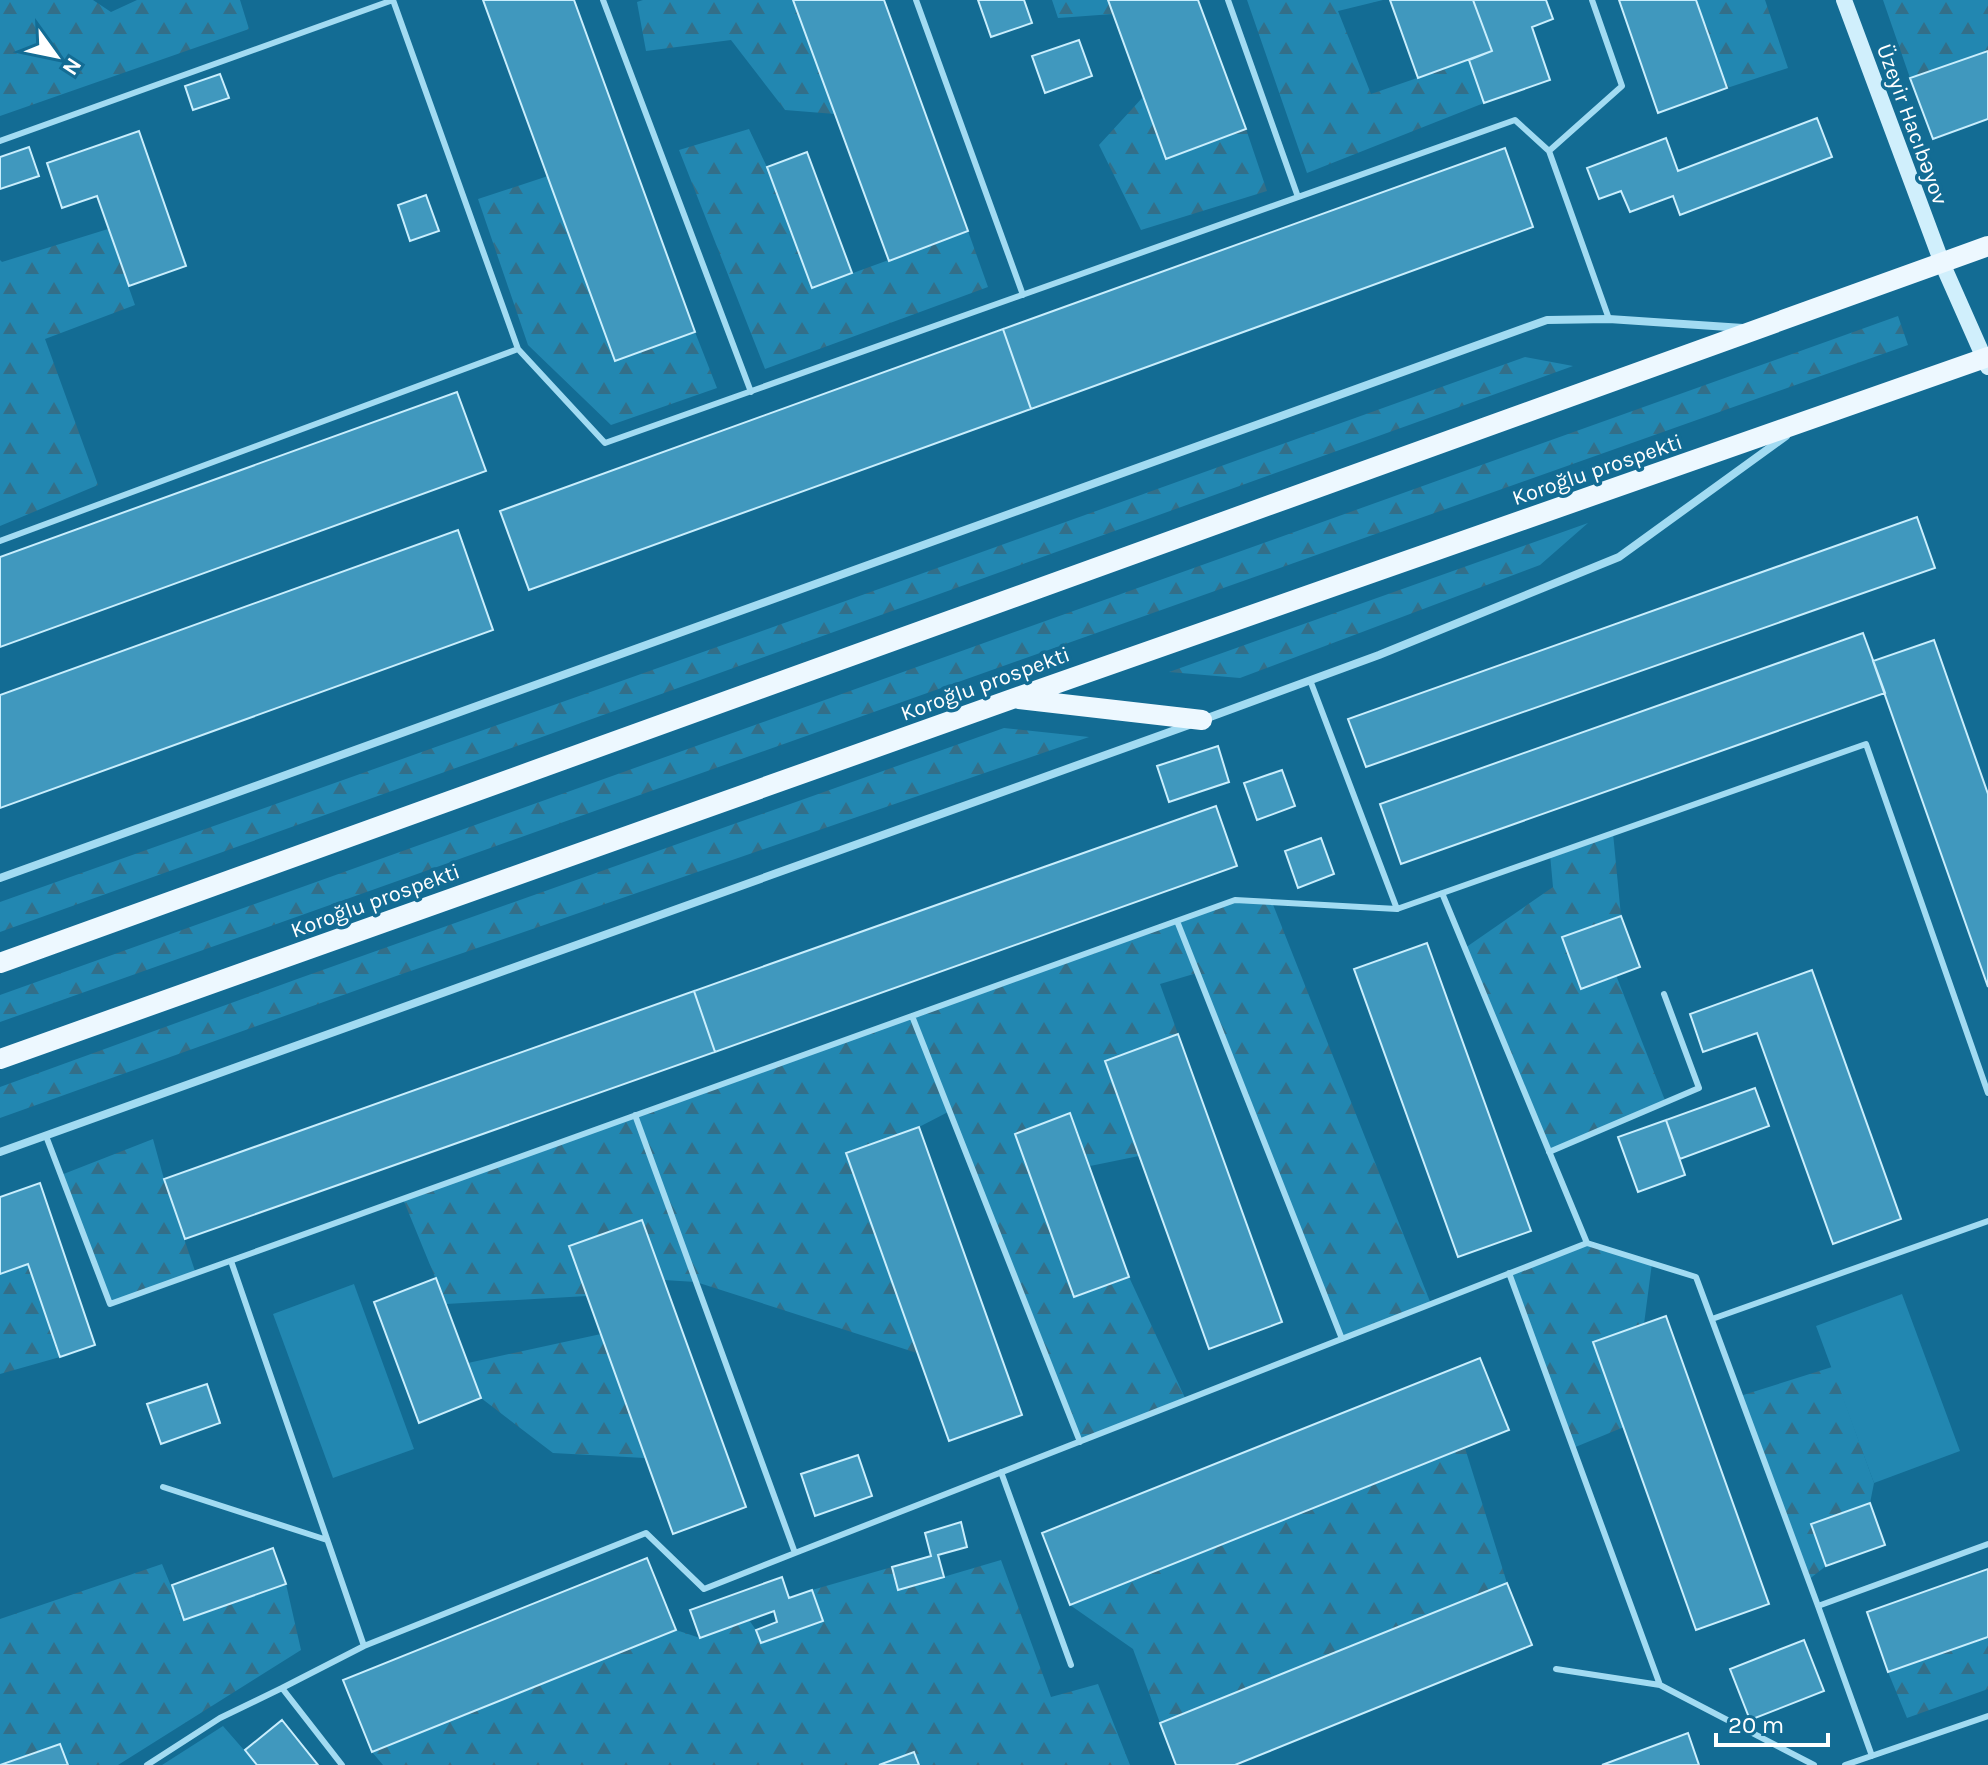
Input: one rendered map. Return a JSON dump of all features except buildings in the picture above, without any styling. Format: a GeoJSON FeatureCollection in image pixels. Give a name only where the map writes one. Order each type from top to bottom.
{"type":"FeatureCollection","features":[{"type":"Feature","properties":{"kind":"main road"},"geometry":{"type":"LineString","coordinates":[[0,963],[1988,246]]}},
{"type":"Feature","properties":{"kind":"main road","name":"Koroğlu prospekti"},"geometry":{"type":"LineString","coordinates":[[0,1059],[1015,698],[1987,361]]}},
{"type":"Feature","properties":{"kind":"main road"},"geometry":{"type":"LineString","coordinates":[[1015,698],[1202,720]]}},
{"type":"Feature","properties":{"kind":"street","name":"Üzeyir Hacıbəyov"},"geometry":{"type":"LineString","coordinates":[[1844,0],[1942,263],[1987,361]]}},
{"type":"Feature","properties":{"kind":"street"},"geometry":{"type":"LineString","coordinates":[[0,878],[1547,320],[1609,319],[1759,330]]}},
{"type":"Feature","properties":{"kind":"street"},"geometry":{"type":"LineString","coordinates":[[0,1152],[1379,655],[1619,557],[1804,423]]}},
{"type":"Feature","properties":{"kind":"lane"},"geometry":{"type":"LineString","coordinates":[[0,141],[393,0],[518,349],[605,443],[1515,120],[1549,151],[1609,319]]}},
{"type":"Feature","properties":{"kind":"lane"},"geometry":{"type":"LineString","coordinates":[[603,0],[751,392]]}},
{"type":"Feature","properties":{"kind":"lane"},"geometry":{"type":"LineString","coordinates":[[916,0],[1023,295]]}},
{"type":"Feature","properties":{"kind":"lane"},"geometry":{"type":"LineString","coordinates":[[1228,0],[1298,197]]}},
{"type":"Feature","properties":{"kind":"lane"},"geometry":{"type":"LineString","coordinates":[[1549,151],[1622,86],[1592,0]]}},
{"type":"Feature","properties":{"kind":"lane"},"geometry":{"type":"LineString","coordinates":[[0,541],[518,349]]}},
{"type":"Feature","properties":{"kind":"lane"},"geometry":{"type":"LineString","coordinates":[[1310,680],[1397,909]]}},
{"type":"Feature","properties":{"kind":"lane"},"geometry":{"type":"LineString","coordinates":[[46,1136],[110,1304],[1235,900],[1397,909],[1866,744],[1988,1093]]}},
{"type":"Feature","properties":{"kind":"lane"},"geometry":{"type":"LineString","coordinates":[[1442,893],[1587,1243]]}},
{"type":"Feature","properties":{"kind":"lane"},"geometry":{"type":"LineString","coordinates":[[1177,921],[1342,1339]]}},
{"type":"Feature","properties":{"kind":"lane"},"geometry":{"type":"LineString","coordinates":[[1549,1152],[1699,1088],[1664,994]]}},
{"type":"Feature","properties":{"kind":"lane"},"geometry":{"type":"LineString","coordinates":[[912,1016],[1080,1442]]}},
{"type":"Feature","properties":{"kind":"lane"},"geometry":{"type":"LineString","coordinates":[[635,1115],[795,1553]]}},
{"type":"Feature","properties":{"kind":"lane"},"geometry":{"type":"LineString","coordinates":[[1712,1319],[1988,1221]]}},
{"type":"Feature","properties":{"kind":"lane"},"geometry":{"type":"LineString","coordinates":[[147,1765],[220,1718],[364,1646],[646,1533],[704,1589],[1587,1243],[1696,1277],[1872,1756]]}},
{"type":"Feature","properties":{"kind":"lane"},"geometry":{"type":"LineString","coordinates":[[231,1261],[364,1646]]}},
{"type":"Feature","properties":{"kind":"lane"},"geometry":{"type":"LineString","coordinates":[[1509,1273],[1660,1685]]}},
{"type":"Feature","properties":{"kind":"lane"},"geometry":{"type":"LineString","coordinates":[[1001,1472],[1071,1665]]}},
{"type":"Feature","properties":{"kind":"lane"},"geometry":{"type":"LineString","coordinates":[[163,1487],[327,1540]]}},
{"type":"Feature","properties":{"kind":"lane"},"geometry":{"type":"LineString","coordinates":[[1818,1606],[1988,1544]]}},
{"type":"Feature","properties":{"kind":"lane"},"geometry":{"type":"LineString","coordinates":[[1556,1669],[1660,1685],[1814,1765]]}},
{"type":"Feature","properties":{"kind":"lane"},"geometry":{"type":"LineString","coordinates":[[282,1688],[342,1765]]}},
{"type":"Feature","properties":{"kind":"lane"},"geometry":{"type":"LineString","coordinates":[[1845,1765],[1988,1716]]}},
{"type":"Feature","properties":{"kind":"green space"},"geometry":{"type":"Polygon","coordinates":[[[0,0],[93,0],[111,12],[137,0],[240,0],[249,29],[0,116],[0,0]]]}},
{"type":"Feature","properties":{"kind":"green space"},"geometry":{"type":"Polygon","coordinates":[[[793,0],[835,114],[785,110],[731,40],[646,51],[637,2],[793,0]]]}},
{"type":"Feature","properties":{"kind":"green space"},"geometry":{"type":"Polygon","coordinates":[[[1052,0],[1108,0],[1113,14],[1058,18],[1052,0]]]}},
{"type":"Feature","properties":{"kind":"green space"},"geometry":{"type":"Polygon","coordinates":[[[1247,0],[1383,0],[1338,11],[1371,94],[1469,60],[1484,103],[1307,173],[1247,0]]]}},
{"type":"Feature","properties":{"kind":"green space"},"geometry":{"type":"Polygon","coordinates":[[[1696,0],[1765,0],[1788,68],[1727,88],[1696,0]]]}},
{"type":"Feature","properties":{"kind":"green space"},"geometry":{"type":"Polygon","coordinates":[[[1883,0],[1988,0],[1988,51],[1910,78],[1883,0]]]}},
{"type":"Feature","properties":{"kind":"green space"},"geometry":{"type":"Polygon","coordinates":[[[1143,97],[1166,158],[1246,129],[1267,191],[1141,230],[1099,145],[1143,97]]]}},
{"type":"Feature","properties":{"kind":"green space"},"geometry":{"type":"Polygon","coordinates":[[[749,129],[767,167],[812,288],[968,231],[988,287],[765,369],[679,150],[749,129]]]}},
{"type":"Feature","properties":{"kind":"green space"},"geometry":{"type":"Polygon","coordinates":[[[548,176],[615,360],[695,332],[717,388],[611,425],[528,345],[478,199],[548,176]]]}},
{"type":"Feature","properties":{"kind":"green space"},"geometry":{"type":"Polygon","coordinates":[[[108,229],[135,305],[45,339],[98,485],[0,526],[0,260],[2,262],[108,229]]]}},
{"type":"Feature","properties":{"kind":"green space"},"geometry":{"type":"Polygon","coordinates":[[[1898,316],[1908,345],[0,1022],[0,995],[1898,316]]]}},
{"type":"Feature","properties":{"kind":"green space"},"geometry":{"type":"Polygon","coordinates":[[[1525,357],[1573,366],[0,932],[0,902],[1525,357]]]}},
{"type":"Feature","properties":{"kind":"green space"},"geometry":{"type":"Polygon","coordinates":[[[1588,523],[1540,565],[1240,678],[1169,672],[1588,523]]]}},
{"type":"Feature","properties":{"kind":"green space"},"geometry":{"type":"Polygon","coordinates":[[[1004,728],[1089,737],[399,975],[0,1118],[0,1087],[1004,728]]]}},
{"type":"Feature","properties":{"kind":"green space"},"geometry":{"type":"Polygon","coordinates":[[[1613,833],[1621,916],[1562,938],[1581,988],[1616,975],[1666,1103],[1549,1152],[1465,948],[1553,887],[1550,854],[1613,833]]]}},
{"type":"Feature","properties":{"kind":"green space"},"geometry":{"type":"Polygon","coordinates":[[[1235,900],[1272,902],[1431,1304],[1342,1339],[1197,973],[1160,984],[1178,1034],[1105,1061],[1139,1156],[1090,1166],[1070,1114],[1074,1297],[1129,1277],[1186,1400],[1080,1442],[950,1111],[919,1127],[846,1154],[917,1353],[696,1282],[664,1280],[642,1220],[570,1246],[587,1296],[446,1304],[403,1199],[1235,900]]]}},
{"type":"Feature","properties":{"kind":"green space"},"geometry":{"type":"Polygon","coordinates":[[[153,1139],[196,1274],[110,1304],[61,1175],[153,1139]]]}},
{"type":"Feature","properties":{"kind":"green space"},"geometry":{"type":"Polygon","coordinates":[[[1587,1243],[1652,1263],[1644,1324],[1593,1343],[1624,1427],[1573,1448],[1509,1273],[1587,1243]]]}},
{"type":"Feature","properties":{"kind":"green space"},"geometry":{"type":"Polygon","coordinates":[[[28,1264],[60,1357],[0,1374],[0,1274],[28,1264]]]}},
{"type":"Feature","properties":{"kind":"green space"},"geometry":{"type":"Polygon","coordinates":[[[354,1284],[414,1449],[333,1478],[273,1314],[354,1284]]]}},
{"type":"Feature","properties":{"kind":"green space"},"geometry":{"type":"Polygon","coordinates":[[[1902,1294],[1960,1451],[1874,1483],[1816,1326],[1902,1294]]]}},
{"type":"Feature","properties":{"kind":"green space"},"geometry":{"type":"Polygon","coordinates":[[[601,1334],[645,1458],[553,1453],[481,1398],[468,1363],[601,1334]]]}},
{"type":"Feature","properties":{"kind":"green space"},"geometry":{"type":"Polygon","coordinates":[[[1832,1367],[1874,1483],[1870,1503],[1811,1524],[1826,1566],[1808,1580],[1740,1396],[1832,1367]]]}},
{"type":"Feature","properties":{"kind":"green space"},"geometry":{"type":"Polygon","coordinates":[[[1465,1448],[1507,1583],[1160,1723],[1133,1649],[1070,1605],[1465,1448]]]}},
{"type":"Feature","properties":{"kind":"green space"},"geometry":{"type":"Polygon","coordinates":[[[1001,1560],[1051,1697],[1098,1684],[1130,1765],[919,1765],[914,1752],[879,1765],[383,1765],[372,1752],[676,1630],[700,1638],[749,1620],[761,1643],[823,1621],[812,1590],[892,1567],[899,1590],[1001,1560]]]}},
{"type":"Feature","properties":{"kind":"green space"},"geometry":{"type":"Polygon","coordinates":[[[162,1564],[185,1620],[286,1584],[301,1650],[118,1765],[68,1765],[60,1744],[0,1765],[0,1619],[162,1564]]]}},
{"type":"Feature","properties":{"kind":"green space"},"geometry":{"type":"Polygon","coordinates":[[[1988,1637],[1988,1689],[1907,1718],[1888,1672],[1988,1637]]]}},
{"type":"Feature","properties":{"kind":"green space"},"geometry":{"type":"Polygon","coordinates":[[[223,1726],[257,1765],[162,1765],[223,1726]]]}}]}
